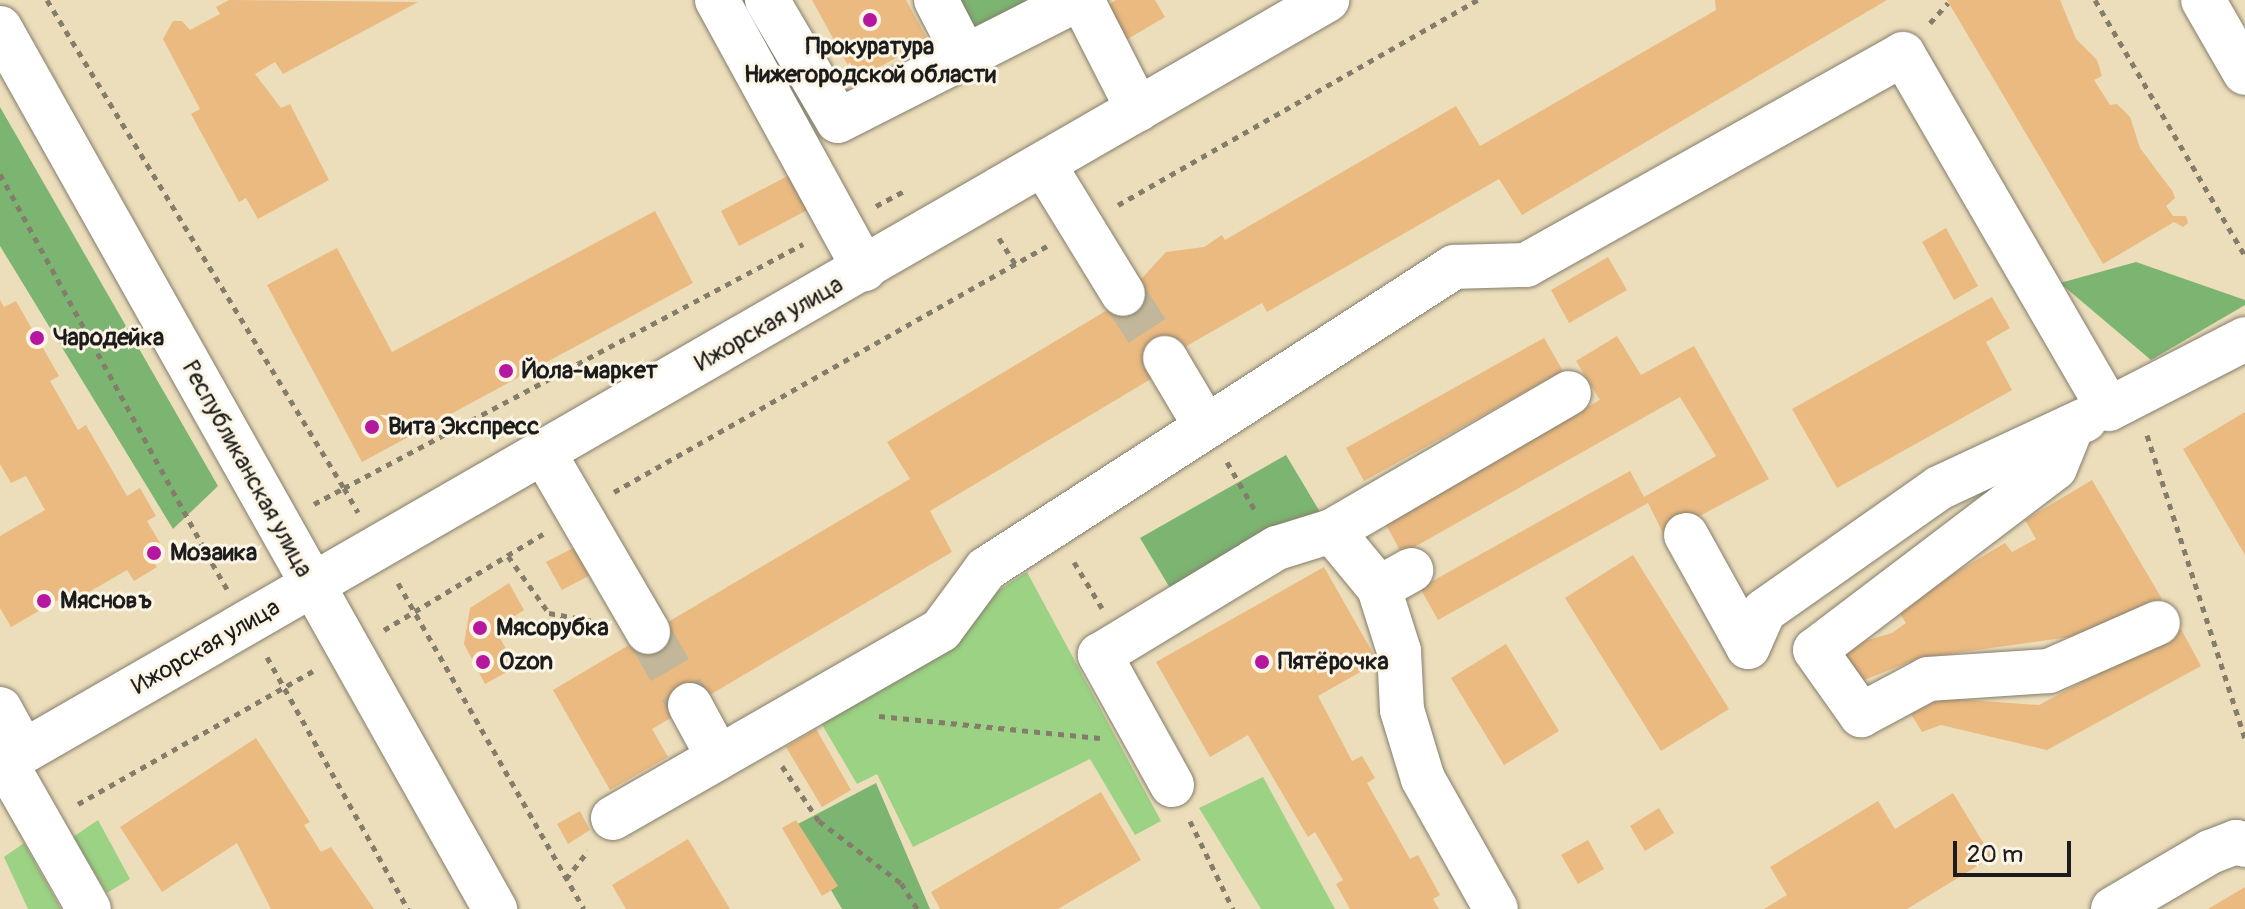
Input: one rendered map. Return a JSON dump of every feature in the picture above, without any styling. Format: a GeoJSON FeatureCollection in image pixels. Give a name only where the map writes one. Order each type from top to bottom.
{"type":"FeatureCollection","features":[{"type":"Feature","properties":{"kind":"street"},"geometry":{"type":"LineString","coordinates":[[717,0],[864,269]]}},
{"type":"Feature","properties":{"kind":"street"},"geometry":{"type":"LineString","coordinates":[[767,0],[838,121],[1080,0],[1138,110]]}},
{"type":"Feature","properties":{"kind":"street"},"geometry":{"type":"LineString","coordinates":[[936,0],[966,58]]}},
{"type":"Feature","properties":{"kind":"street","name":"Ижорская улица"},"geometry":{"type":"LineString","coordinates":[[9,759],[1327,0]]}},
{"type":"Feature","properties":{"kind":"street"},"geometry":{"type":"LineString","coordinates":[[2222,12],[2245,73]]}},
{"type":"Feature","properties":{"kind":"street","name":"Республиканская улица"},"geometry":{"type":"LineString","coordinates":[[0,28],[495,909]]}},
{"type":"Feature","properties":{"kind":"street"},"geometry":{"type":"LineString","coordinates":[[613,818],[717,755],[941,630],[986,569],[1454,267],[1526,265],[1903,54],[2105,410]]}},
{"type":"Feature","properties":{"kind":"street"},"geometry":{"type":"LineString","coordinates":[[1044,165],[1123,294]]}},
{"type":"Feature","properties":{"kind":"street"},"geometry":{"type":"LineString","coordinates":[[1686,535],[1748,647],[1764,611],[1939,488],[2105,410],[2245,339]]}},
{"type":"Feature","properties":{"kind":"street"},"geometry":{"type":"LineString","coordinates":[[1165,358],[1206,427]]}},
{"type":"Feature","properties":{"kind":"street"},"geometry":{"type":"LineString","coordinates":[[1172,785],[1100,655],[1277,548],[1332,531],[1569,393]]}},
{"type":"Feature","properties":{"kind":"street"},"geometry":{"type":"LineString","coordinates":[[2105,410],[2055,468],[1815,650],[1861,715],[1928,679],[2049,671],[2158,623]]}},
{"type":"Feature","properties":{"kind":"street"},"geometry":{"type":"LineString","coordinates":[[544,453],[648,632]]}},
{"type":"Feature","properties":{"kind":"street"},"geometry":{"type":"LineString","coordinates":[[1332,531],[1395,579],[1402,710],[1423,779],[1496,909]]}},
{"type":"Feature","properties":{"kind":"street"},"geometry":{"type":"LineString","coordinates":[[690,705],[717,755]]}},
{"type":"Feature","properties":{"kind":"street"},"geometry":{"type":"LineString","coordinates":[[0,709],[9,759],[40,825],[89,909]]}},
{"type":"Feature","properties":{"kind":"street"},"geometry":{"type":"LineString","coordinates":[[2113,909],[2210,852],[2236,842],[2245,845]]}},
{"type":"Feature","properties":{"kind":"path"},"geometry":{"type":"LineString","coordinates":[[47,0],[344,488],[838,225]]}},
{"type":"Feature","properties":{"kind":"path"},"geometry":{"type":"LineString","coordinates":[[40,825],[415,613],[579,512],[1478,0]]}},
{"type":"Feature","properties":{"kind":"path"},"geometry":{"type":"LineString","coordinates":[[2095,0],[2245,256]]}},
{"type":"Feature","properties":{"kind":"path"},"geometry":{"type":"LineString","coordinates":[[0,174],[210,559]]}},
{"type":"Feature","properties":{"kind":"path"},"geometry":{"type":"LineString","coordinates":[[2105,410],[2245,738]]}},
{"type":"Feature","properties":{"kind":"path"},"geometry":{"type":"LineString","coordinates":[[508,556],[549,613],[648,632]]}},
{"type":"Feature","properties":{"kind":"path"},"geometry":{"type":"LineString","coordinates":[[415,613],[584,909]]}},
{"type":"Feature","properties":{"kind":"path"},"geometry":{"type":"LineString","coordinates":[[865,714],[1149,743]]}},
{"type":"Feature","properties":{"kind":"path"},"geometry":{"type":"LineString","coordinates":[[759,732],[819,821],[901,883],[917,909]]}},
{"type":"Feature","properties":{"kind":"path"},"geometry":{"type":"LineString","coordinates":[[1172,785],[1233,909]]}},
{"type":"Feature","properties":{"kind":"green space"},"geometry":{"type":"Polygon","coordinates":[[[917,0],[1107,0],[1061,26],[933,28],[917,0]]]}},
{"type":"Feature","properties":{"kind":"green space"},"geometry":{"type":"Polygon","coordinates":[[[0,107],[218,486],[173,529],[0,246],[0,107]]]}},
{"type":"Feature","properties":{"kind":"green space"},"geometry":{"type":"Polygon","coordinates":[[[2136,262],[2245,300],[2245,305],[2151,360],[2060,283],[2136,262]]]}},
{"type":"Feature","properties":{"kind":"green space"},"geometry":{"type":"Polygon","coordinates":[[[1286,455],[1323,517],[1173,593],[1140,538],[1286,455]]]}},
{"type":"Feature","properties":{"kind":"green space"},"geometry":{"type":"Polygon","coordinates":[[[1027,572],[1161,821],[1135,835],[1090,759],[913,847],[877,774],[857,784],[817,716],[833,698],[1027,572]]]}},
{"type":"Feature","properties":{"kind":"green space"},"geometry":{"type":"Polygon","coordinates":[[[1263,777],[1335,909],[1261,909],[1199,808],[1263,777]]]}},
{"type":"Feature","properties":{"kind":"green space"},"geometry":{"type":"Polygon","coordinates":[[[876,783],[930,909],[842,909],[794,826],[876,783]]]}},
{"type":"Feature","properties":{"kind":"green space"},"geometry":{"type":"Polygon","coordinates":[[[98,820],[130,879],[107,893],[73,837],[98,820]]]}},
{"type":"Feature","properties":{"kind":"green space"},"geometry":{"type":"Polygon","coordinates":[[[24,843],[61,909],[28,909],[4,857],[24,843]]]}},
{"type":"Feature","properties":{"kind":"building"},"geometry":{"type":"Polygon","coordinates":[[[229,0],[418,2],[283,74],[275,62],[255,74],[281,108],[290,104],[329,180],[258,219],[246,198],[239,202],[191,114],[200,109],[163,39],[173,21],[182,21],[190,30],[220,14],[216,7],[229,0]]]}},
{"type":"Feature","properties":{"kind":"building","name":"Прокуратура Нижегородской области"},"geometry":{"type":"Polygon","coordinates":[[[812,0],[906,0],[928,40],[856,80],[812,0]]]}},
{"type":"Feature","properties":{"kind":"building"},"geometry":{"type":"Polygon","coordinates":[[[1116,0],[1155,0],[1165,17],[1126,40],[1106,6],[1116,0]]]}},
{"type":"Feature","properties":{"kind":"building"},"geometry":{"type":"Polygon","coordinates":[[[1715,0],[1887,0],[1522,215],[1499,179],[1267,312],[1262,303],[1155,364],[1161,373],[930,511],[952,552],[652,729],[668,757],[610,790],[553,690],[910,479],[887,442],[1119,303],[1166,252],[1204,247],[1222,235],[1225,240],[1456,106],[1480,146],[1716,10],[1715,0]]]}},
{"type":"Feature","properties":{"kind":"building"},"geometry":{"type":"Polygon","coordinates":[[[1947,0],[2060,0],[2076,39],[2097,60],[2102,76],[2094,80],[2110,105],[2117,104],[2130,117],[2140,148],[2173,192],[2175,198],[2166,206],[2173,216],[2186,216],[2188,223],[2183,227],[2174,222],[2103,264],[1947,0]]]}},
{"type":"Feature","properties":{"kind":"building"},"geometry":{"type":"Polygon","coordinates":[[[795,172],[813,207],[739,246],[721,211],[795,172]]]}},
{"type":"Feature","properties":{"kind":"building"},"geometry":{"type":"Polygon","coordinates":[[[655,211],[693,283],[362,462],[267,285],[337,248],[392,352],[655,211]]]}},
{"type":"Feature","properties":{"kind":"building"},"geometry":{"type":"Polygon","coordinates":[[[1946,228],[1978,286],[1954,300],[1922,242],[1946,228]]]}},
{"type":"Feature","properties":{"kind":"building"},"geometry":{"type":"Polygon","coordinates":[[[1608,257],[1627,290],[1569,323],[1551,290],[1608,257]]]}},
{"type":"Feature","properties":{"kind":"building"},"geometry":{"type":"Polygon","coordinates":[[[1992,297],[2010,328],[1986,342],[2012,390],[1837,488],[1792,409],[1992,297]]]}},
{"type":"Feature","properties":{"kind":"building"},"geometry":{"type":"Polygon","coordinates":[[[0,300],[4,307],[16,301],[59,376],[50,381],[78,430],[86,425],[127,496],[140,488],[156,516],[147,521],[163,548],[150,555],[157,567],[134,581],[127,570],[70,603],[65,596],[11,627],[0,608],[0,536],[45,510],[26,476],[11,483],[0,464],[0,300]]]}},
{"type":"Feature","properties":{"kind":"building"},"geometry":{"type":"Polygon","coordinates":[[[1617,336],[1641,375],[1694,346],[1769,479],[1664,535],[1648,503],[1438,620],[1420,588],[1630,471],[1644,497],[1716,456],[1680,397],[1402,554],[1384,521],[1600,400],[1576,361],[1617,336]]]}},
{"type":"Feature","properties":{"kind":"building"},"geometry":{"type":"Polygon","coordinates":[[[1544,338],[1563,371],[1364,481],[1346,448],[1544,338]]]}},
{"type":"Feature","properties":{"kind":"building"},"geometry":{"type":"Polygon","coordinates":[[[2245,412],[2245,555],[2183,449],[2245,412]]]}},
{"type":"Feature","properties":{"kind":"building"},"geometry":{"type":"Polygon","coordinates":[[[2092,480],[2162,599],[2091,634],[1920,658],[1854,684],[1840,648],[1892,633],[1906,623],[1896,608],[2005,543],[2012,552],[2036,539],[2025,520],[2092,480]]]}},
{"type":"Feature","properties":{"kind":"building"},"geometry":{"type":"Polygon","coordinates":[[[579,545],[594,573],[562,590],[546,562],[579,545]]]}},
{"type":"Feature","properties":{"kind":"building"},"geometry":{"type":"Polygon","coordinates":[[[1633,555],[1729,709],[1661,751],[1565,598],[1633,555]]]}},
{"type":"Feature","properties":{"kind":"building"},"geometry":{"type":"Polygon","coordinates":[[[1324,567],[1378,662],[1318,696],[1352,761],[1362,756],[1375,778],[1367,783],[1410,859],[1418,855],[1440,895],[1433,899],[1439,909],[1350,909],[1336,884],[1343,880],[1315,832],[1308,837],[1248,735],[1210,757],[1156,662],[1324,567]]]}},
{"type":"Feature","properties":{"kind":"building"},"geometry":{"type":"Polygon","coordinates":[[[509,583],[524,610],[495,629],[516,667],[485,684],[464,644],[470,608],[509,583]]]}},
{"type":"Feature","properties":{"kind":"building"},"geometry":{"type":"Polygon","coordinates":[[[2181,629],[2201,666],[2047,750],[1941,725],[1922,732],[1911,714],[1942,698],[2039,705],[2181,629]]]}},
{"type":"Feature","properties":{"kind":"building"},"geometry":{"type":"Polygon","coordinates":[[[1506,644],[1559,731],[1504,765],[1451,678],[1506,644]]]}},
{"type":"Feature","properties":{"kind":"building"},"geometry":{"type":"Polygon","coordinates":[[[816,729],[851,790],[822,807],[786,747],[816,729]]]}},
{"type":"Feature","properties":{"kind":"building"},"geometry":{"type":"Polygon","coordinates":[[[256,738],[310,822],[304,825],[321,852],[331,847],[374,909],[271,909],[237,843],[162,892],[120,827],[256,738]]]}},
{"type":"Feature","properties":{"kind":"building"},"geometry":{"type":"Polygon","coordinates":[[[1101,792],[1141,860],[1058,909],[940,909],[931,892],[1101,792]]]}},
{"type":"Feature","properties":{"kind":"building"},"geometry":{"type":"Polygon","coordinates":[[[1953,793],[1992,857],[1907,909],[1764,909],[1787,895],[1770,867],[1878,801],[1895,829],[1953,793]]]}},
{"type":"Feature","properties":{"kind":"building"},"geometry":{"type":"Polygon","coordinates":[[[1659,808],[1674,833],[1645,851],[1630,826],[1659,808]]]}},
{"type":"Feature","properties":{"kind":"building"},"geometry":{"type":"Polygon","coordinates":[[[580,811],[590,830],[568,844],[557,824],[580,811]]]}},
{"type":"Feature","properties":{"kind":"building"},"geometry":{"type":"Polygon","coordinates":[[[796,820],[838,886],[822,896],[782,828],[796,820]]]}},
{"type":"Feature","properties":{"kind":"building"},"geometry":{"type":"Polygon","coordinates":[[[688,839],[730,909],[626,909],[612,885],[688,839]]]}},
{"type":"Feature","properties":{"kind":"building"},"geometry":{"type":"Polygon","coordinates":[[[1588,840],[1604,869],[1578,884],[1561,855],[1588,840]]]}},
{"type":"Feature","properties":{"kind":"building"},"geometry":{"type":"Polygon","coordinates":[[[2245,887],[2245,909],[2208,909],[2245,887]]]}},
{"type":"Feature","properties":{"kind":"tunnel"},"geometry":{"type":"LineString","coordinates":[[1123,294],[1165,358]]}},
{"type":"Feature","properties":{"kind":"tunnel"},"geometry":{"type":"LineString","coordinates":[[648,632],[690,705]]}},
{"type":"Feature","properties":{"kind":"place","name":"Прокуратура Нижегородской области"},"geometry":{"type":"Point","coordinates":[870,20]}},
{"type":"Feature","properties":{"kind":"place","name":"Чародейка"},"geometry":{"type":"Point","coordinates":[37,338]}},
{"type":"Feature","properties":{"kind":"place","name":"Йола-маркет"},"geometry":{"type":"Point","coordinates":[506,371]}},
{"type":"Feature","properties":{"kind":"place","name":"Вита Экспресс"},"geometry":{"type":"Point","coordinates":[372,427]}},
{"type":"Feature","properties":{"kind":"place","name":"Мозаика"},"geometry":{"type":"Point","coordinates":[154,553]}},
{"type":"Feature","properties":{"kind":"place","name":"Мясновъ"},"geometry":{"type":"Point","coordinates":[44,601]}},
{"type":"Feature","properties":{"kind":"place","name":"Мясорубка"},"geometry":{"type":"Point","coordinates":[480,628]}},
{"type":"Feature","properties":{"kind":"place","name":"Ozon"},"geometry":{"type":"Point","coordinates":[483,662]}},
{"type":"Feature","properties":{"kind":"place","name":"Пятёрочка"},"geometry":{"type":"Point","coordinates":[1262,662]}}]}
